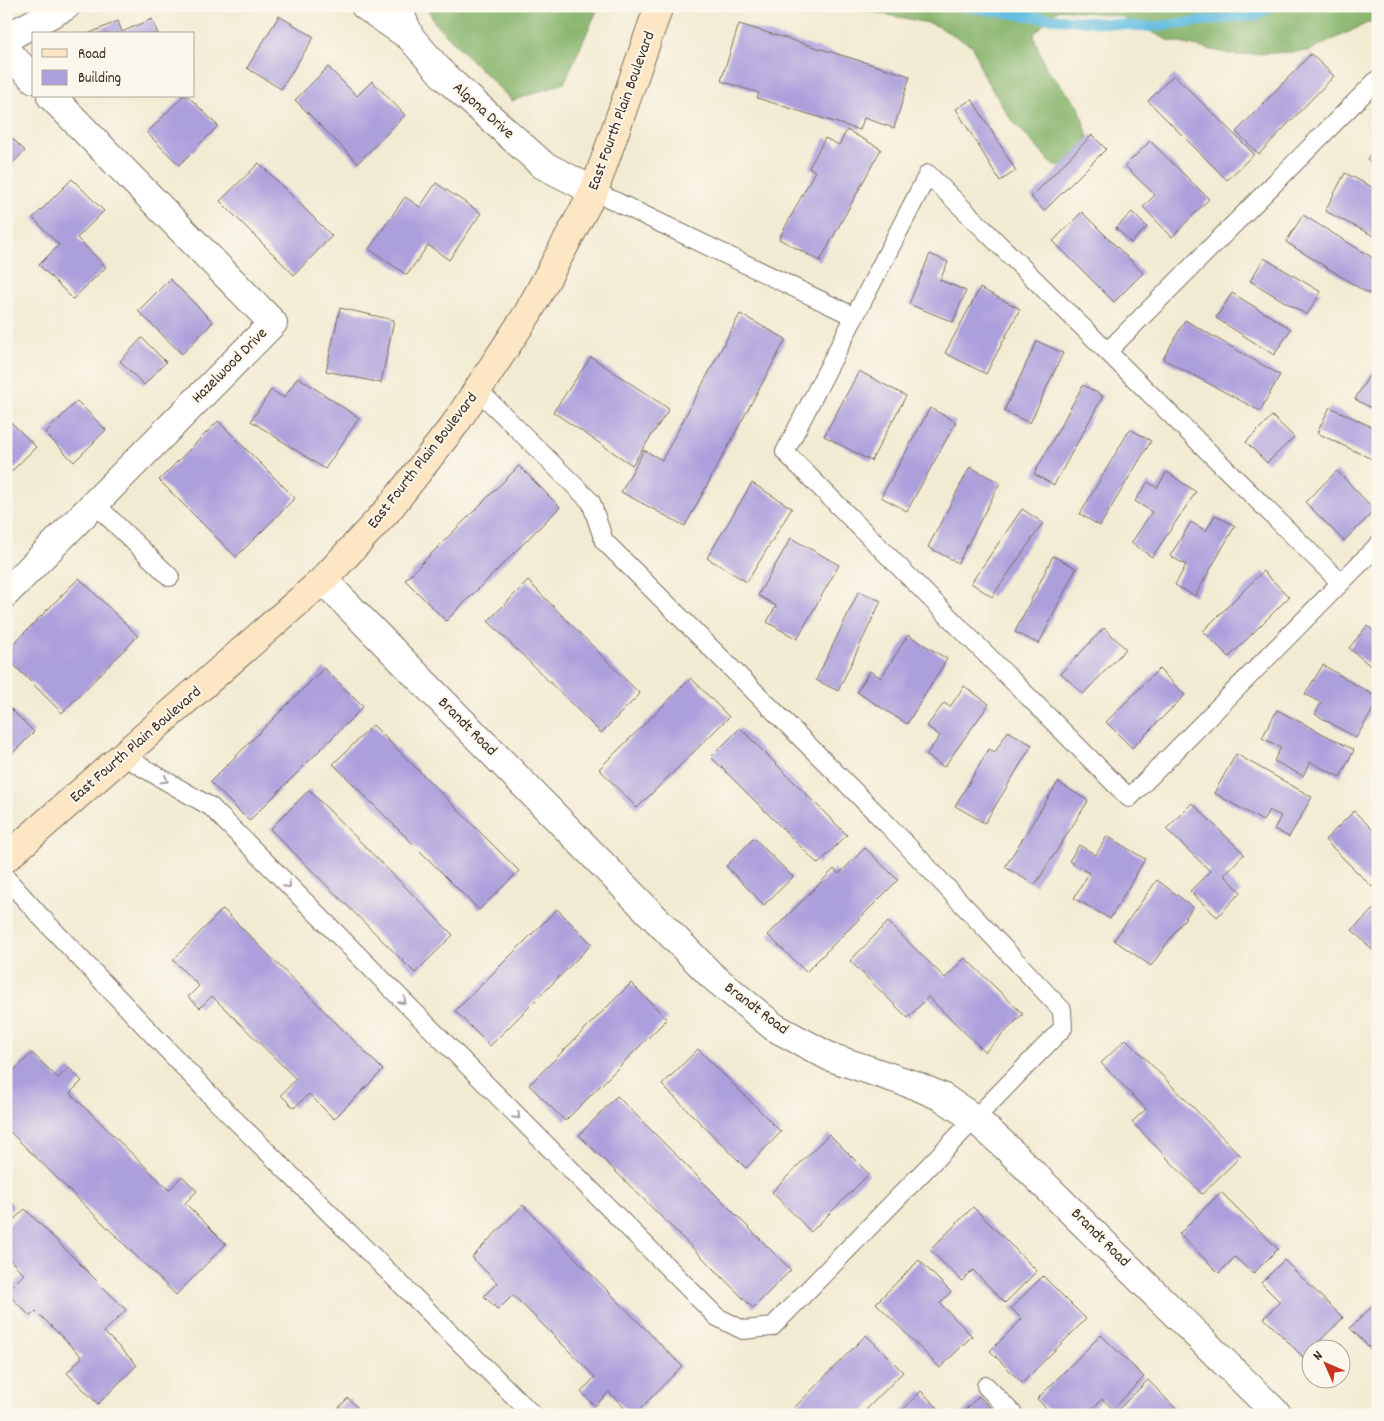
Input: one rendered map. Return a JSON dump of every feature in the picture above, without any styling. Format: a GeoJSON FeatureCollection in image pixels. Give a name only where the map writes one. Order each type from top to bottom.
{"type":"FeatureCollection","features":[{"type":"Feature","properties":{"kind":"main road","name":"East Fourth Plain Boulevard"},"geometry":{"type":"LineString","coordinates":[[6,858],[322,580],[388,510],[455,424],[528,313],[594,191],[659,6]]}},
{"type":"Feature","properties":{"kind":"street"},"geometry":{"type":"LineString","coordinates":[[6,38],[66,6]]}},
{"type":"Feature","properties":{"kind":"street"},"geometry":{"type":"LineString","coordinates":[[365,6],[410,36]]}},
{"type":"Feature","properties":{"kind":"street","name":"Algona Drive"},"geometry":{"type":"LineString","coordinates":[[397,6],[410,36],[444,76],[543,165],[594,191]]}},
{"type":"Feature","properties":{"kind":"street"},"geometry":{"type":"LineString","coordinates":[[6,51],[32,77]]}},
{"type":"Feature","properties":{"kind":"street","name":"Hazelwood Drive"},"geometry":{"type":"LineString","coordinates":[[6,593],[273,322],[53,98]]}},
{"type":"Feature","properties":{"kind":"street","name":"Brandt Road"},"geometry":{"type":"LineString","coordinates":[[322,580],[710,975],[782,1032],[830,1057],[917,1086],[942,1097],[975,1119],[1011,1151],[1278,1415]]}},
{"type":"Feature","properties":{"kind":"lane"},"geometry":{"type":"LineString","coordinates":[[1108,351],[1378,79]]}},
{"type":"Feature","properties":{"kind":"lane"},"geometry":{"type":"LineString","coordinates":[[1341,583],[928,174],[785,452],[1129,798],[1341,583],[1378,545]]}},
{"type":"Feature","properties":{"kind":"lane"},"geometry":{"type":"LineString","coordinates":[[594,191],[855,317]]}},
{"type":"Feature","properties":{"kind":"lane"},"geometry":{"type":"LineString","coordinates":[[124,756],[211,807],[717,1318],[743,1330],[772,1326],[975,1119],[1063,1028],[1062,1010],[887,824],[604,541],[591,502],[478,390]]}},
{"type":"Feature","properties":{"kind":"lane"},"geometry":{"type":"LineString","coordinates":[[94,504],[170,577]]}},
{"type":"Feature","properties":{"kind":"lane"},"geometry":{"type":"LineString","coordinates":[[6,878],[216,1101],[533,1415]]}},
{"type":"Feature","properties":{"kind":"lane"},"geometry":{"type":"LineString","coordinates":[[986,1386],[1014,1415]]}},
{"type":"Feature","properties":{"kind":"green space"},"geometry":{"type":"Polygon","coordinates":[[[426,6],[599,6],[564,83],[512,101],[435,23],[426,6]]]}},
{"type":"Feature","properties":{"kind":"green space"},"geometry":{"type":"Polygon","coordinates":[[[844,6],[1378,6],[1378,18],[1309,51],[1236,55],[1170,41],[1120,16],[1059,9],[1034,34],[1046,68],[1079,107],[1092,150],[1084,169],[1054,166],[1010,118],[982,73],[973,46],[933,24],[844,6]]]}},
{"type":"Feature","properties":{"kind":"building"},"geometry":{"type":"Polygon","coordinates":[[[279,16],[314,37],[281,89],[247,68],[279,16]]]}},
{"type":"Feature","properties":{"kind":"building"},"geometry":{"type":"Polygon","coordinates":[[[152,19],[157,32],[122,32],[152,19]]]}},
{"type":"Feature","properties":{"kind":"building"},"geometry":{"type":"Polygon","coordinates":[[[118,21],[122,32],[93,32],[118,21]]]}},
{"type":"Feature","properties":{"kind":"building"},"geometry":{"type":"Polygon","coordinates":[[[739,24],[910,76],[894,128],[864,118],[860,130],[757,98],[759,93],[721,81],[739,24]]]}},
{"type":"Feature","properties":{"kind":"building"},"geometry":{"type":"Polygon","coordinates":[[[1311,54],[1334,76],[1259,154],[1236,132],[1311,54]]]}},
{"type":"Feature","properties":{"kind":"building"},"geometry":{"type":"Polygon","coordinates":[[[328,67],[357,96],[372,81],[405,115],[358,163],[295,100],[328,67]]]}},
{"type":"Feature","properties":{"kind":"building"},"geometry":{"type":"Polygon","coordinates":[[[1174,75],[1254,154],[1227,180],[1148,101],[1174,75]]]}},
{"type":"Feature","properties":{"kind":"building"},"geometry":{"type":"Polygon","coordinates":[[[181,98],[190,98],[218,126],[179,165],[147,133],[181,98]]]}},
{"type":"Feature","properties":{"kind":"building"},"geometry":{"type":"Polygon","coordinates":[[[972,99],[1016,171],[1000,181],[956,109],[972,99]]]}},
{"type":"Feature","properties":{"kind":"building"},"geometry":{"type":"Polygon","coordinates":[[[847,130],[881,149],[820,261],[779,239],[815,171],[809,168],[825,138],[839,145],[847,130]]]}},
{"type":"Feature","properties":{"kind":"building"},"geometry":{"type":"Polygon","coordinates":[[[6,132],[25,151],[6,169],[6,132]]]}},
{"type":"Feature","properties":{"kind":"building"},"geometry":{"type":"Polygon","coordinates":[[[1092,135],[1106,149],[1044,211],[1031,197],[1092,135]]]}},
{"type":"Feature","properties":{"kind":"building"},"geometry":{"type":"Polygon","coordinates":[[[1150,141],[1209,199],[1172,237],[1143,207],[1155,195],[1125,166],[1150,141]]]}},
{"type":"Feature","properties":{"kind":"building"},"geometry":{"type":"Polygon","coordinates":[[[1378,143],[1378,166],[1367,159],[1378,143]]]}},
{"type":"Feature","properties":{"kind":"building"},"geometry":{"type":"Polygon","coordinates":[[[259,163],[332,236],[294,275],[220,201],[259,163]]]}},
{"type":"Feature","properties":{"kind":"building"},"geometry":{"type":"Polygon","coordinates":[[[1345,173],[1378,190],[1378,238],[1325,211],[1345,173]]]}},
{"type":"Feature","properties":{"kind":"building"},"geometry":{"type":"Polygon","coordinates":[[[72,179],[104,211],[77,238],[106,267],[73,299],[39,265],[59,245],[33,218],[72,179]]]}},
{"type":"Feature","properties":{"kind":"building"},"geometry":{"type":"Polygon","coordinates":[[[436,183],[481,213],[449,260],[428,245],[407,275],[369,249],[405,197],[420,207],[436,183]]]}},
{"type":"Feature","properties":{"kind":"building"},"geometry":{"type":"Polygon","coordinates":[[[1082,212],[1143,273],[1114,302],[1053,241],[1082,212]]]}},
{"type":"Feature","properties":{"kind":"building"},"geometry":{"type":"Polygon","coordinates":[[[1132,212],[1147,227],[1131,243],[1116,228],[1132,212]]]}},
{"type":"Feature","properties":{"kind":"building"},"geometry":{"type":"Polygon","coordinates":[[[1303,215],[1378,261],[1378,281],[1369,294],[1286,242],[1303,215]]]}},
{"type":"Feature","properties":{"kind":"building"},"geometry":{"type":"Polygon","coordinates":[[[930,254],[948,262],[940,280],[966,291],[953,322],[909,304],[930,254]]]}},
{"type":"Feature","properties":{"kind":"building"},"geometry":{"type":"Polygon","coordinates":[[[1264,258],[1321,292],[1307,315],[1250,281],[1264,258]]]}},
{"type":"Feature","properties":{"kind":"building"},"geometry":{"type":"Polygon","coordinates":[[[170,279],[213,322],[182,354],[138,311],[170,279]]]}},
{"type":"Feature","properties":{"kind":"building"},"geometry":{"type":"Polygon","coordinates":[[[980,288],[1020,309],[986,374],[945,353],[980,288]]]}},
{"type":"Feature","properties":{"kind":"building"},"geometry":{"type":"Polygon","coordinates":[[[1232,293],[1291,329],[1274,355],[1216,318],[1232,293]]]}},
{"type":"Feature","properties":{"kind":"building"},"geometry":{"type":"Polygon","coordinates":[[[340,308],[394,320],[381,383],[326,371],[340,308]]]}},
{"type":"Feature","properties":{"kind":"building"},"geometry":{"type":"Polygon","coordinates":[[[740,314],[786,339],[685,526],[621,492],[644,450],[662,460],[740,314]]]}},
{"type":"Feature","properties":{"kind":"building"},"geometry":{"type":"Polygon","coordinates":[[[1185,320],[1280,375],[1260,411],[1163,359],[1185,320]]]}},
{"type":"Feature","properties":{"kind":"building"},"geometry":{"type":"Polygon","coordinates":[[[142,338],[166,362],[144,385],[120,361],[142,338]]]}},
{"type":"Feature","properties":{"kind":"building"},"geometry":{"type":"Polygon","coordinates":[[[1037,341],[1063,353],[1030,423],[1004,411],[1037,341]]]}},
{"type":"Feature","properties":{"kind":"building"},"geometry":{"type":"Polygon","coordinates":[[[591,357],[669,409],[632,465],[553,412],[591,357]]]}},
{"type":"Feature","properties":{"kind":"building"},"geometry":{"type":"Polygon","coordinates":[[[859,371],[906,396],[871,461],[824,436],[859,371]]]}},
{"type":"Feature","properties":{"kind":"building"},"geometry":{"type":"Polygon","coordinates":[[[1371,372],[1378,377],[1378,412],[1355,399],[1371,372]]]}},
{"type":"Feature","properties":{"kind":"building"},"geometry":{"type":"Polygon","coordinates":[[[298,377],[359,418],[325,469],[251,421],[271,390],[284,398],[298,377]]]}},
{"type":"Feature","properties":{"kind":"building"},"geometry":{"type":"Polygon","coordinates":[[[1083,385],[1103,396],[1054,485],[1034,474],[1083,385]]]}},
{"type":"Feature","properties":{"kind":"building"},"geometry":{"type":"Polygon","coordinates":[[[77,401],[106,430],[74,462],[45,433],[77,401]]]}},
{"type":"Feature","properties":{"kind":"building"},"geometry":{"type":"Polygon","coordinates":[[[1330,407],[1378,430],[1378,462],[1317,433],[1330,407]]]}},
{"type":"Feature","properties":{"kind":"building"},"geometry":{"type":"Polygon","coordinates":[[[930,408],[956,422],[907,511],[881,497],[930,408]]]}},
{"type":"Feature","properties":{"kind":"building"},"geometry":{"type":"Polygon","coordinates":[[[1272,416],[1294,437],[1267,463],[1246,442],[1272,416]]]}},
{"type":"Feature","properties":{"kind":"building"},"geometry":{"type":"Polygon","coordinates":[[[8,419],[36,447],[10,473],[6,469],[6,420],[8,419]]]}},
{"type":"Feature","properties":{"kind":"building"},"geometry":{"type":"Polygon","coordinates":[[[218,421],[295,498],[236,557],[159,480],[218,421]]]}},
{"type":"Feature","properties":{"kind":"building"},"geometry":{"type":"Polygon","coordinates":[[[1130,429],[1151,441],[1100,526],[1080,514],[1130,429]]]}},
{"type":"Feature","properties":{"kind":"building"},"geometry":{"type":"Polygon","coordinates":[[[519,466],[560,507],[446,621],[405,580],[519,466]]]}},
{"type":"Feature","properties":{"kind":"building"},"geometry":{"type":"Polygon","coordinates":[[[970,467],[1000,483],[958,563],[928,547],[970,467]]]}},
{"type":"Feature","properties":{"kind":"building"},"geometry":{"type":"Polygon","coordinates":[[[1337,471],[1375,510],[1344,541],[1305,502],[1337,471]]]}},
{"type":"Feature","properties":{"kind":"building"},"geometry":{"type":"Polygon","coordinates":[[[1167,472],[1196,492],[1152,557],[1131,543],[1152,512],[1135,501],[1148,482],[1157,488],[1167,472]]]}},
{"type":"Feature","properties":{"kind":"building"},"geometry":{"type":"Polygon","coordinates":[[[752,483],[792,508],[747,582],[707,558],[752,483]]]}},
{"type":"Feature","properties":{"kind":"building"},"geometry":{"type":"Polygon","coordinates":[[[1022,509],[1043,523],[992,597],[971,583],[1022,509]]]}},
{"type":"Feature","properties":{"kind":"building"},"geometry":{"type":"Polygon","coordinates":[[[1215,515],[1235,526],[1195,596],[1175,585],[1186,565],[1170,556],[1191,522],[1206,531],[1215,515]]]}},
{"type":"Feature","properties":{"kind":"building"},"geometry":{"type":"Polygon","coordinates":[[[791,538],[839,565],[797,639],[767,622],[776,606],[758,595],[791,538]]]}},
{"type":"Feature","properties":{"kind":"building"},"geometry":{"type":"Polygon","coordinates":[[[1053,556],[1076,568],[1039,644],[1015,632],[1053,556]]]}},
{"type":"Feature","properties":{"kind":"building"},"geometry":{"type":"Polygon","coordinates":[[[1263,571],[1289,597],[1229,657],[1203,631],[1263,571]]]}},
{"type":"Feature","properties":{"kind":"building"},"geometry":{"type":"Polygon","coordinates":[[[79,578],[138,636],[62,713],[6,657],[6,651],[79,578]]]}},
{"type":"Feature","properties":{"kind":"building"},"geometry":{"type":"Polygon","coordinates":[[[528,581],[640,694],[601,733],[488,621],[528,581]]]}},
{"type":"Feature","properties":{"kind":"building"},"geometry":{"type":"Polygon","coordinates":[[[859,591],[881,601],[838,691],[816,680],[859,591]]]}},
{"type":"Feature","properties":{"kind":"building"},"geometry":{"type":"Polygon","coordinates":[[[1367,626],[1378,634],[1378,672],[1349,648],[1367,626]]]}},
{"type":"Feature","properties":{"kind":"building"},"geometry":{"type":"Polygon","coordinates":[[[1104,628],[1126,649],[1083,694],[1061,673],[1104,628]]]}},
{"type":"Feature","properties":{"kind":"building"},"geometry":{"type":"Polygon","coordinates":[[[908,635],[947,659],[907,724],[857,692],[870,671],[881,678],[908,635]]]}},
{"type":"Feature","properties":{"kind":"building"},"geometry":{"type":"Polygon","coordinates":[[[1323,665],[1378,698],[1356,738],[1315,714],[1321,703],[1305,694],[1323,665]]]}},
{"type":"Feature","properties":{"kind":"building"},"geometry":{"type":"Polygon","coordinates":[[[324,668],[363,707],[249,821],[210,782],[324,668]]]}},
{"type":"Feature","properties":{"kind":"building"},"geometry":{"type":"Polygon","coordinates":[[[1159,669],[1185,695],[1132,748],[1106,722],[1159,669]]]}},
{"type":"Feature","properties":{"kind":"building"},"geometry":{"type":"Polygon","coordinates":[[[691,678],[729,717],[637,808],[599,769],[691,678]]]}},
{"type":"Feature","properties":{"kind":"building"},"geometry":{"type":"Polygon","coordinates":[[[964,686],[989,704],[944,767],[926,755],[940,736],[927,726],[944,703],[950,707],[964,686]]]}},
{"type":"Feature","properties":{"kind":"building"},"geometry":{"type":"Polygon","coordinates":[[[6,704],[34,732],[6,760],[6,704]]]}},
{"type":"Feature","properties":{"kind":"building"},"geometry":{"type":"Polygon","coordinates":[[[1277,710],[1354,750],[1340,777],[1310,762],[1303,776],[1274,761],[1281,747],[1262,738],[1277,710]]]}},
{"type":"Feature","properties":{"kind":"building"},"geometry":{"type":"Polygon","coordinates":[[[373,725],[519,871],[479,910],[333,764],[373,725]]]}},
{"type":"Feature","properties":{"kind":"building"},"geometry":{"type":"Polygon","coordinates":[[[740,728],[847,835],[818,864],[711,757],[740,728]]]}},
{"type":"Feature","properties":{"kind":"building"},"geometry":{"type":"Polygon","coordinates":[[[1008,731],[1032,745],[985,823],[955,806],[989,749],[995,752],[1008,731]]]}},
{"type":"Feature","properties":{"kind":"building"},"geometry":{"type":"Polygon","coordinates":[[[1236,754],[1312,797],[1289,837],[1274,829],[1281,816],[1269,810],[1263,821],[1214,793],[1236,754]]]}},
{"type":"Feature","properties":{"kind":"building"},"geometry":{"type":"Polygon","coordinates":[[[1058,782],[1088,801],[1035,885],[1005,867],[1058,782]]]}},
{"type":"Feature","properties":{"kind":"building"},"geometry":{"type":"Polygon","coordinates":[[[309,790],[453,935],[415,973],[270,829],[309,790]]]}},
{"type":"Feature","properties":{"kind":"building"},"geometry":{"type":"Polygon","coordinates":[[[1192,803],[1244,854],[1224,875],[1241,892],[1217,917],[1190,891],[1210,871],[1166,829],[1192,803]]]}},
{"type":"Feature","properties":{"kind":"building"},"geometry":{"type":"Polygon","coordinates":[[[1354,811],[1378,835],[1378,881],[1372,887],[1325,840],[1354,811]]]}},
{"type":"Feature","properties":{"kind":"building"},"geometry":{"type":"Polygon","coordinates":[[[1107,836],[1145,859],[1110,919],[1074,898],[1089,873],[1069,861],[1079,845],[1096,855],[1107,836]]]}},
{"type":"Feature","properties":{"kind":"building"},"geometry":{"type":"Polygon","coordinates":[[[754,838],[793,877],[764,905],[726,866],[754,838]]]}},
{"type":"Feature","properties":{"kind":"building"},"geometry":{"type":"Polygon","coordinates":[[[865,848],[898,880],[806,972],[768,935],[834,869],[839,874],[865,848]]]}},
{"type":"Feature","properties":{"kind":"building"},"geometry":{"type":"Polygon","coordinates":[[[1157,880],[1193,907],[1151,966],[1114,940],[1157,880]]]}},
{"type":"Feature","properties":{"kind":"building"},"geometry":{"type":"Polygon","coordinates":[[[1378,905],[1378,955],[1352,930],[1378,905]]]}},
{"type":"Feature","properties":{"kind":"building"},"geometry":{"type":"Polygon","coordinates":[[[223,909],[383,1070],[334,1119],[309,1094],[294,1108],[281,1095],[296,1079],[212,996],[200,1008],[188,997],[199,986],[173,960],[223,909]]]}},
{"type":"Feature","properties":{"kind":"building"},"geometry":{"type":"Polygon","coordinates":[[[557,909],[592,944],[490,1046],[455,1011],[557,909]]]}},
{"type":"Feature","properties":{"kind":"building"},"geometry":{"type":"Polygon","coordinates":[[[888,922],[945,978],[965,958],[1023,1014],[985,1052],[928,997],[908,1018],[850,961],[888,922]]]}},
{"type":"Feature","properties":{"kind":"building"},"geometry":{"type":"Polygon","coordinates":[[[631,983],[667,1019],[565,1121],[529,1085],[631,983]]]}},
{"type":"Feature","properties":{"kind":"building"},"geometry":{"type":"Polygon","coordinates":[[[1126,1039],[1241,1156],[1202,1194],[1132,1122],[1146,1109],[1101,1063],[1126,1039]]]}},
{"type":"Feature","properties":{"kind":"building"},"geometry":{"type":"Polygon","coordinates":[[[698,1049],[781,1132],[746,1168],[662,1085],[698,1049]]]}},
{"type":"Feature","properties":{"kind":"building"},"geometry":{"type":"Polygon","coordinates":[[[32,1053],[58,1078],[69,1068],[82,1081],[70,1093],[169,1190],[182,1176],[197,1191],[185,1203],[226,1244],[176,1295],[6,1128],[6,1078],[32,1053]]]}},
{"type":"Feature","properties":{"kind":"building"},"geometry":{"type":"Polygon","coordinates":[[[617,1096],[791,1270],[753,1308],[579,1135],[617,1096]]]}},
{"type":"Feature","properties":{"kind":"building"},"geometry":{"type":"Polygon","coordinates":[[[829,1134],[869,1174],[811,1232],[772,1192],[829,1134]]]}},
{"type":"Feature","properties":{"kind":"building"},"geometry":{"type":"Polygon","coordinates":[[[1221,1192],[1278,1249],[1253,1274],[1235,1257],[1219,1273],[1179,1234],[1221,1192]]]}},
{"type":"Feature","properties":{"kind":"building"},"geometry":{"type":"Polygon","coordinates":[[[6,1198],[14,1206],[6,1214],[6,1198]]]}},
{"type":"Feature","properties":{"kind":"building"},"geometry":{"type":"Polygon","coordinates":[[[523,1205],[682,1366],[634,1415],[631,1415],[609,1392],[595,1406],[581,1392],[595,1377],[513,1295],[498,1310],[484,1296],[497,1283],[472,1257],[523,1205]]]}},
{"type":"Feature","properties":{"kind":"building"},"geometry":{"type":"Polygon","coordinates":[[[973,1207],[1037,1271],[1005,1303],[973,1270],[962,1281],[930,1250],[973,1207]]]}},
{"type":"Feature","properties":{"kind":"building"},"geometry":{"type":"Polygon","coordinates":[[[25,1209],[126,1310],[104,1332],[137,1365],[98,1404],[67,1373],[82,1357],[36,1311],[30,1316],[6,1292],[24,1274],[6,1256],[6,1227],[25,1209]]]}},
{"type":"Feature","properties":{"kind":"building"},"geometry":{"type":"Polygon","coordinates":[[[919,1260],[951,1292],[940,1303],[972,1336],[940,1368],[876,1303],[919,1260]]]}},
{"type":"Feature","properties":{"kind":"building"},"geometry":{"type":"Polygon","coordinates":[[[1284,1260],[1343,1318],[1322,1338],[1302,1338],[1302,1356],[1264,1318],[1280,1302],[1261,1283],[1284,1260]]]}},
{"type":"Feature","properties":{"kind":"building"},"geometry":{"type":"Polygon","coordinates":[[[1043,1276],[1086,1319],[1022,1383],[990,1351],[1022,1319],[1011,1308],[1043,1276]]]}},
{"type":"Feature","properties":{"kind":"building"},"geometry":{"type":"Polygon","coordinates":[[[1378,1301],[1378,1356],[1350,1328],[1378,1301]]]}},
{"type":"Feature","properties":{"kind":"building"},"geometry":{"type":"Polygon","coordinates":[[[866,1335],[903,1372],[861,1415],[787,1415],[866,1335]]]}},
{"type":"Feature","properties":{"kind":"building"},"geometry":{"type":"Polygon","coordinates":[[[1101,1335],[1144,1377],[1113,1409],[1102,1399],[1086,1415],[1053,1415],[1037,1399],[1101,1335]]]}},
{"type":"Feature","properties":{"kind":"building"},"geometry":{"type":"Polygon","coordinates":[[[1148,1380],[1182,1415],[1119,1415],[1116,1412],[1148,1380]]]}},
{"type":"Feature","properties":{"kind":"building"},"geometry":{"type":"Polygon","coordinates":[[[921,1391],[945,1415],[898,1415],[921,1391]]]}},
{"type":"Feature","properties":{"kind":"building"},"geometry":{"type":"Polygon","coordinates":[[[979,1396],[998,1415],[960,1415],[979,1396]]]}},
{"type":"Feature","properties":{"kind":"building"},"geometry":{"type":"Polygon","coordinates":[[[348,1398],[365,1415],[332,1415],[348,1398]]]}},
{"type":"Feature","properties":{"kind":"waterway"},"geometry":{"type":"LineString","coordinates":[[959,6],[1036,17],[1149,27],[1258,15],[1272,6]]}}]}
